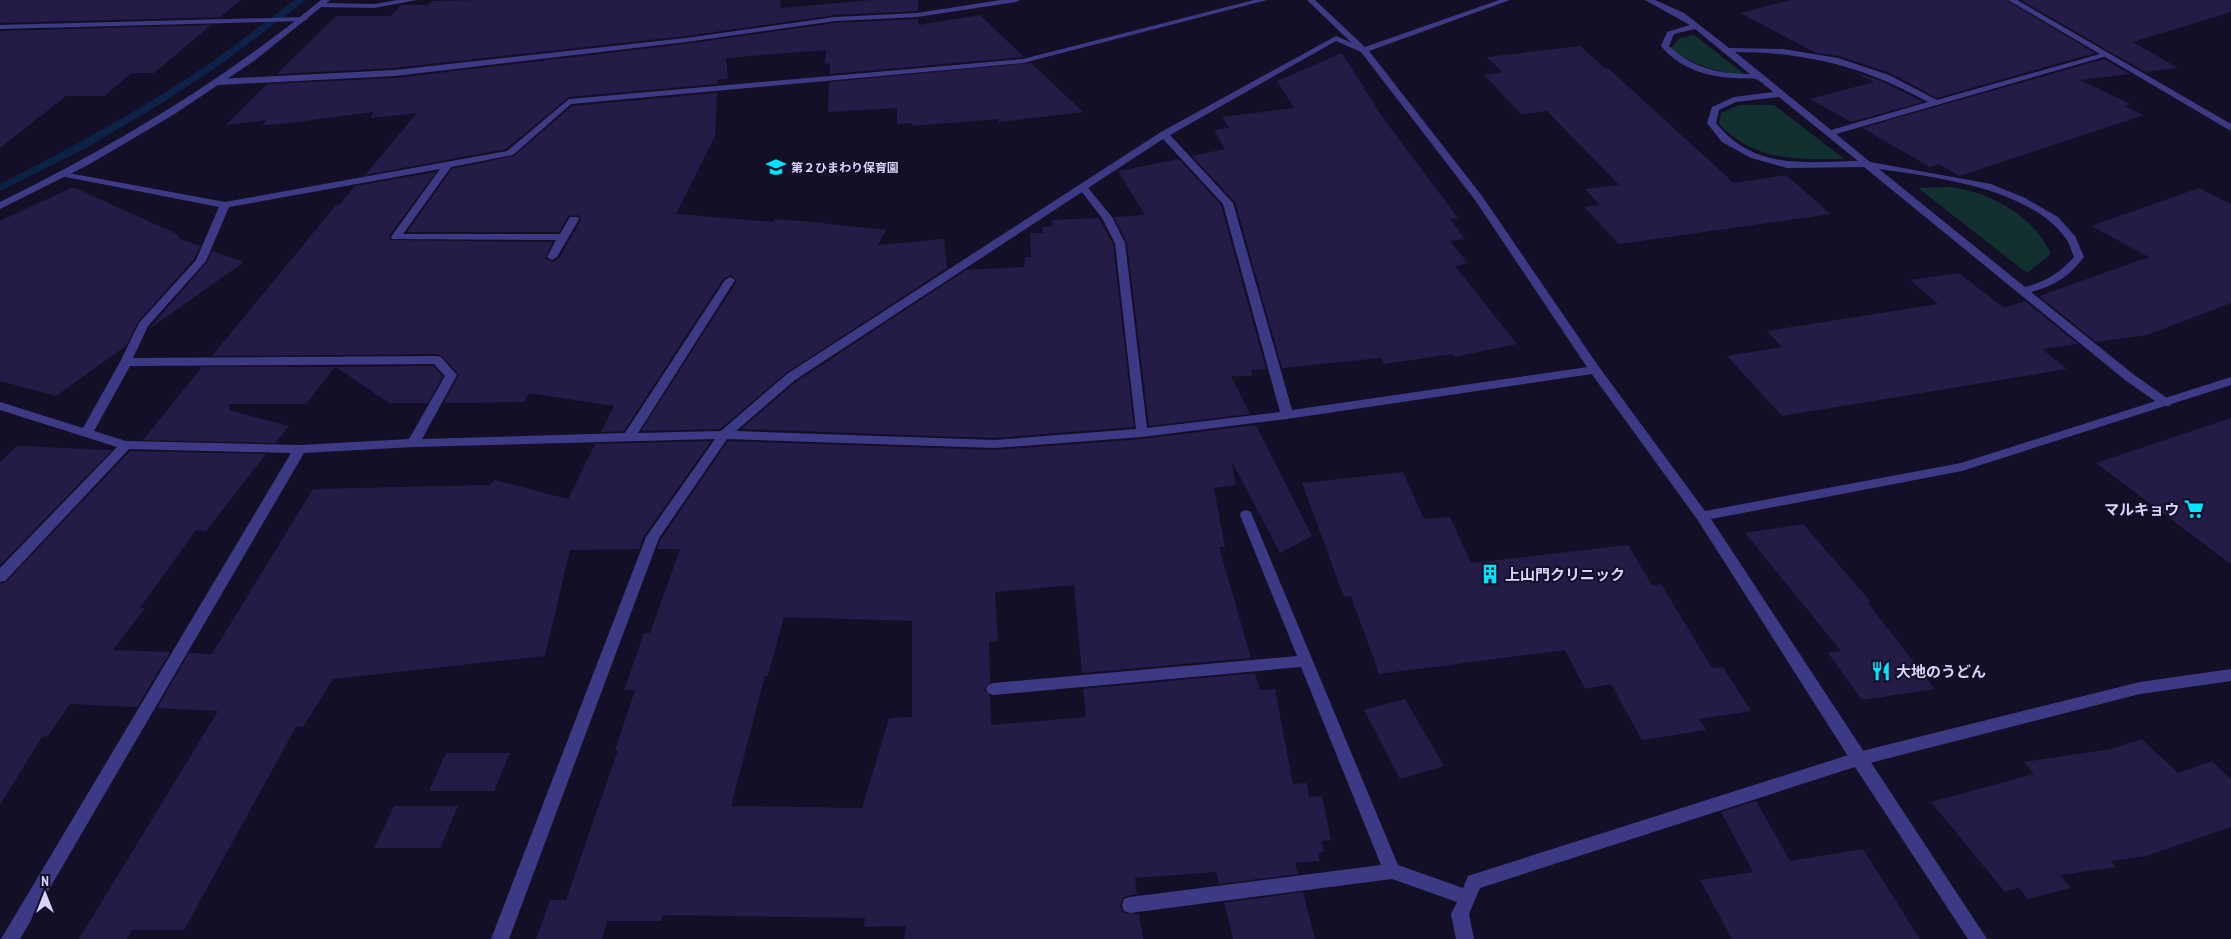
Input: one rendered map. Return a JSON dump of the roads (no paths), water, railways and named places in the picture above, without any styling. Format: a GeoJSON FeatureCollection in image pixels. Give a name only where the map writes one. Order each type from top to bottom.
{"type":"FeatureCollection","features":[{"type":"Feature","properties":{"kind":"street"},"geometry":{"type":"LineString","coordinates":[[0,206],[66,174],[219,82],[323,3],[374,6],[413,0]]}},
{"type":"Feature","properties":{"kind":"street"},"geometry":{"type":"LineString","coordinates":[[219,82],[395,74],[686,40],[835,19],[918,15],[983,3],[1016,0]]}},
{"type":"Feature","properties":{"kind":"street"},"geometry":{"type":"LineString","coordinates":[[66,174],[225,205],[510,153],[569,102],[1023,60],[1263,0]]}},
{"type":"Feature","properties":{"kind":"street"},"geometry":{"type":"LineString","coordinates":[[1311,0],[1364,50],[1479,198],[1595,370],[1702,516],[1858,759],[1978,939]]}},
{"type":"Feature","properties":{"kind":"street"},"geometry":{"type":"LineString","coordinates":[[500,939],[654,537],[724,435],[790,377],[1164,134],[1336,38],[1364,50],[1506,0]]}},
{"type":"Feature","properties":{"kind":"street"},"geometry":{"type":"LineString","coordinates":[[1649,0],[1681,15],[1697,26],[2022,291],[2129,377],[2166,403]]}},
{"type":"Feature","properties":{"kind":"street"},"geometry":{"type":"LineString","coordinates":[[2012,0],[2231,128]]}},
{"type":"Feature","properties":{"kind":"street"},"geometry":{"type":"LineString","coordinates":[[0,27],[304,19]]}},
{"type":"Feature","properties":{"kind":"street"},"geometry":{"type":"LineString","coordinates":[[1697,26],[1671,32],[1665,46],[1673,56],[1686,65],[1707,72],[1732,77],[1758,76]]}},
{"type":"Feature","properties":{"kind":"street"},"geometry":{"type":"LineString","coordinates":[[1726,50],[1797,51],[1829,58],[1890,79],[1936,103]]}},
{"type":"Feature","properties":{"kind":"street"},"geometry":{"type":"LineString","coordinates":[[1828,134],[2104,54]]}},
{"type":"Feature","properties":{"kind":"street"},"geometry":{"type":"LineString","coordinates":[[1780,94],[1734,100],[1716,109],[1711,123],[1725,140],[1754,156],[1787,165],[1866,164],[1906,170],[1991,188],[2022,200],[2054,219],[2070,236],[2079,257],[2065,275],[2047,285],[2022,291]]}},
{"type":"Feature","properties":{"kind":"street"},"geometry":{"type":"LineString","coordinates":[[1164,134],[1228,204],[1287,415]]}},
{"type":"Feature","properties":{"kind":"street"},"geometry":{"type":"LineString","coordinates":[[448,164],[396,237],[563,237]]}},
{"type":"Feature","properties":{"kind":"street"},"geometry":{"type":"LineString","coordinates":[[1083,187],[1107,217],[1120,243],[1142,433]]}},
{"type":"Feature","properties":{"kind":"street"},"geometry":{"type":"LineString","coordinates":[[87,432],[126,362],[143,325],[201,261],[225,205]]}},
{"type":"Feature","properties":{"kind":"street"},"geometry":{"type":"LineString","coordinates":[[552,257],[574,218]]}},
{"type":"Feature","properties":{"kind":"street"},"geometry":{"type":"LineString","coordinates":[[629,437],[730,280]]}},
{"type":"Feature","properties":{"kind":"street"},"geometry":{"type":"LineString","coordinates":[[126,362],[437,360],[451,375],[414,443]]}},
{"type":"Feature","properties":{"kind":"street"},"geometry":{"type":"LineString","coordinates":[[0,406],[126,445],[300,449],[414,443],[724,435],[995,444],[1142,433],[1287,415],[1595,370]]}},
{"type":"Feature","properties":{"kind":"street"},"geometry":{"type":"LineString","coordinates":[[1702,516],[1962,467],[2231,381]]}},
{"type":"Feature","properties":{"kind":"street"},"geometry":{"type":"LineString","coordinates":[[0,577],[126,445]]}},
{"type":"Feature","properties":{"kind":"street"},"geometry":{"type":"LineString","coordinates":[[10,939],[300,449]]}},
{"type":"Feature","properties":{"kind":"street"},"geometry":{"type":"LineString","coordinates":[[1246,515],[1392,870]]}},
{"type":"Feature","properties":{"kind":"street"},"geometry":{"type":"LineString","coordinates":[[993,689],[1306,661]]}},
{"type":"Feature","properties":{"kind":"street"},"geometry":{"type":"LineString","coordinates":[[1465,939],[1460,914],[1474,882],[1858,759],[2140,688],[2231,675]]}},
{"type":"Feature","properties":{"kind":"street"},"geometry":{"type":"LineString","coordinates":[[1130,905],[1392,870],[1468,898]]}},
{"type":"Feature","properties":{"kind":"waterway"},"geometry":{"type":"LineString","coordinates":[[0,188],[80,146],[158,100],[221,60],[301,0]]}},
{"type":"Feature","properties":{"kind":"place","name":"第２ひまわり保育園"},"geometry":{"type":"Point","coordinates":[776,167]}},
{"type":"Feature","properties":{"kind":"place","name":"マルキョウ"},"geometry":{"type":"Point","coordinates":[2194,509]}},
{"type":"Feature","properties":{"kind":"place","name":"上山門クリニック"},"geometry":{"type":"Point","coordinates":[1490,574]}},
{"type":"Feature","properties":{"kind":"place","name":"大地のうどん"},"geometry":{"type":"Point","coordinates":[1881,671]}}]}
